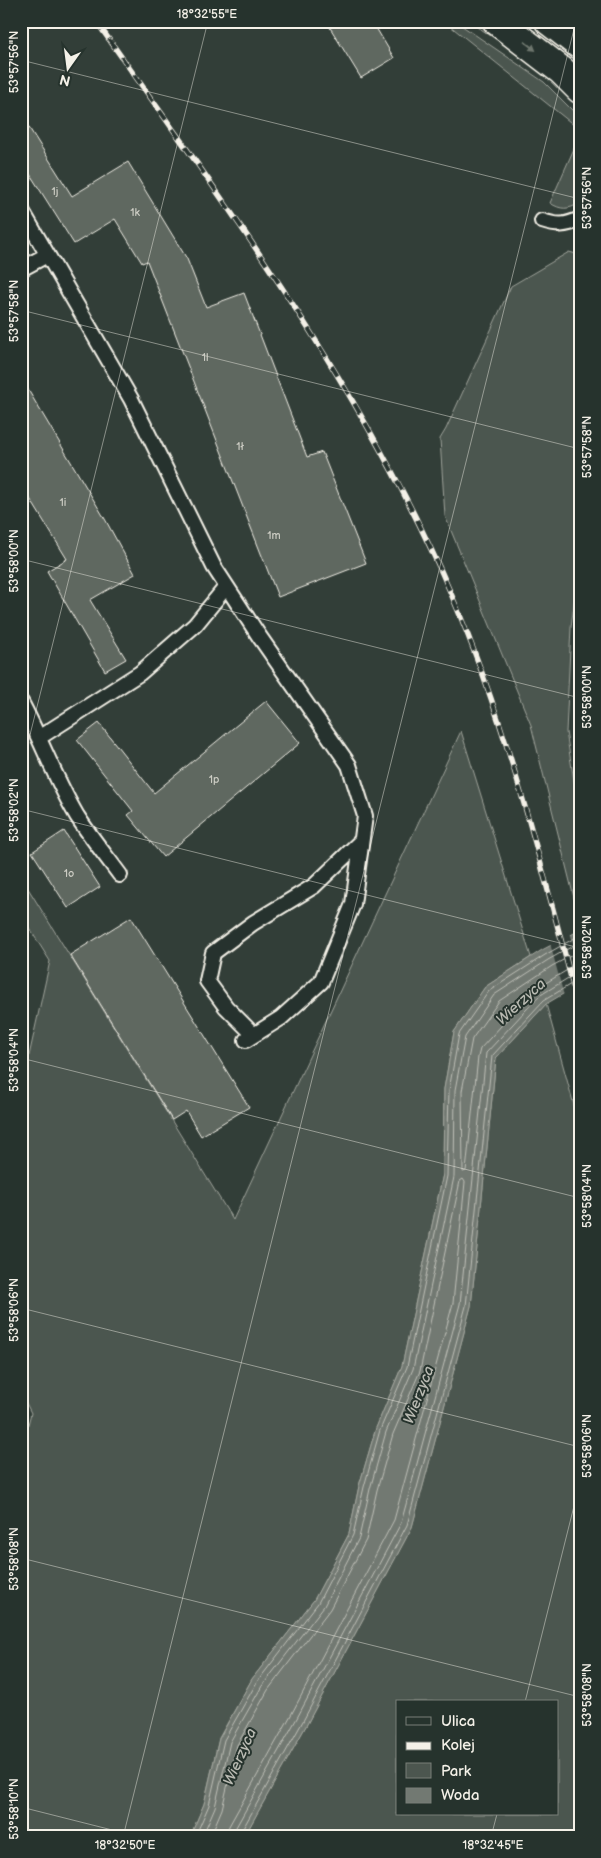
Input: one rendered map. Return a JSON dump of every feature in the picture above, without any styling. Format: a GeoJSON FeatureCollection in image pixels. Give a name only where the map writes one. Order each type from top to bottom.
{"type":"FeatureCollection","features":[{"type":"Feature","properties":{"kind":"main road"},"geometry":{"type":"LineString","coordinates":[[497,21],[562,70],[580,89]]}},
{"type":"Feature","properties":{"kind":"main road"},"geometry":{"type":"LineString","coordinates":[[549,21],[580,45]]}},
{"type":"Feature","properties":{"kind":"lane"},"geometry":{"type":"LineString","coordinates":[[21,209],[131,399],[214,568],[349,765],[364,816],[361,841],[353,904],[321,982],[281,1018],[250,1037],[207,981],[213,953],[253,922],[314,886],[361,841]]}},
{"type":"Feature","properties":{"kind":"lane"},"geometry":{"type":"LineString","coordinates":[[542,222],[555,226],[570,224],[580,219]]}},
{"type":"Feature","properties":{"kind":"lane"},"geometry":{"type":"LineString","coordinates":[[21,269],[47,255]]}},
{"type":"Feature","properties":{"kind":"lane"},"geometry":{"type":"LineString","coordinates":[[40,737],[140,673],[195,625],[226,587]]}},
{"type":"Feature","properties":{"kind":"lane"},"geometry":{"type":"LineString","coordinates":[[21,702],[78,816],[120,876]]}},
{"type":"Feature","properties":{"kind":"green space"},"geometry":{"type":"Polygon","coordinates":[[[444,21],[455,21],[544,82],[577,115],[580,120],[580,130],[444,21]]]}},
{"type":"Feature","properties":{"kind":"green space"},"geometry":{"type":"Polygon","coordinates":[[[469,21],[482,21],[552,72],[580,99],[580,107],[568,94],[541,72],[469,21]]]}},
{"type":"Feature","properties":{"kind":"green space"},"geometry":{"type":"Polygon","coordinates":[[[580,135],[580,203],[568,208],[558,207],[550,203],[580,135]]]}},
{"type":"Feature","properties":{"kind":"green space"},"geometry":{"type":"Polygon","coordinates":[[[569,252],[580,255],[580,558],[571,627],[566,732],[580,817],[580,922],[531,725],[445,516],[440,439],[511,286],[569,252]]]}},
{"type":"Feature","properties":{"kind":"green space"},"geometry":{"type":"Polygon","coordinates":[[[461,731],[531,957],[485,987],[454,1032],[444,1089],[443,1174],[402,1366],[376,1428],[359,1486],[349,1534],[314,1600],[252,1679],[219,1738],[204,1804],[190,1837],[21,1837],[21,1452],[31,1413],[21,1393],[21,1092],[50,961],[21,915],[21,877],[233,1220],[461,731]]]}},
{"type":"Feature","properties":{"kind":"green space"},"geometry":{"type":"Polygon","coordinates":[[[546,1004],[580,1127],[580,1837],[244,1837],[307,1724],[412,1527],[471,1306],[496,1058],[546,1004]]]}},
{"type":"Feature","properties":{"kind":"water","name":"Wierzyca"},"geometry":{"type":"Polygon","coordinates":[[[580,930],[580,984],[546,1004],[496,1058],[471,1306],[412,1527],[307,1724],[244,1837],[190,1837],[204,1804],[219,1739],[252,1679],[314,1600],[349,1534],[359,1486],[376,1428],[402,1366],[443,1174],[444,1089],[454,1032],[485,987],[542,950],[580,930]]]}},
{"type":"Feature","properties":{"kind":"pier"},"geometry":{"type":"Polygon","coordinates":[[[570,932],[580,969],[580,987],[564,996],[550,943],[570,932]]]}},
{"type":"Feature","properties":{"kind":"building"},"geometry":{"type":"Polygon","coordinates":[[[326,21],[372,21],[394,58],[361,78],[326,21]]]}},
{"type":"Feature","properties":{"kind":"building"},"geometry":{"type":"Polygon","coordinates":[[[21,115],[72,196],[128,162],[187,259],[206,307],[244,293],[307,457],[322,452],[366,563],[278,597],[147,261],[142,263],[115,219],[74,244],[21,160],[21,115]]]}},
{"type":"Feature","properties":{"kind":"building"},"geometry":{"type":"Polygon","coordinates":[[[21,378],[105,519],[135,574],[90,600],[126,659],[105,671],[47,571],[67,559],[21,484],[21,378]]]}},
{"type":"Feature","properties":{"kind":"building"},"geometry":{"type":"Polygon","coordinates":[[[266,701],[300,743],[163,857],[128,815],[133,811],[77,740],[99,723],[154,793],[266,701]]]}},
{"type":"Feature","properties":{"kind":"building"},"geometry":{"type":"Polygon","coordinates":[[[64,831],[100,887],[68,908],[32,852],[64,831]]]}},
{"type":"Feature","properties":{"kind":"building"},"geometry":{"type":"Polygon","coordinates":[[[131,917],[249,1107],[201,1136],[186,1111],[172,1120],[70,955],[131,917]]]}},
{"type":"Feature","properties":{"kind":"railway"},"geometry":{"type":"LineString","coordinates":[[96,21],[194,159],[289,299],[335,371],[377,444],[416,519],[452,596],[491,698],[524,802],[580,1012]]}}]}
